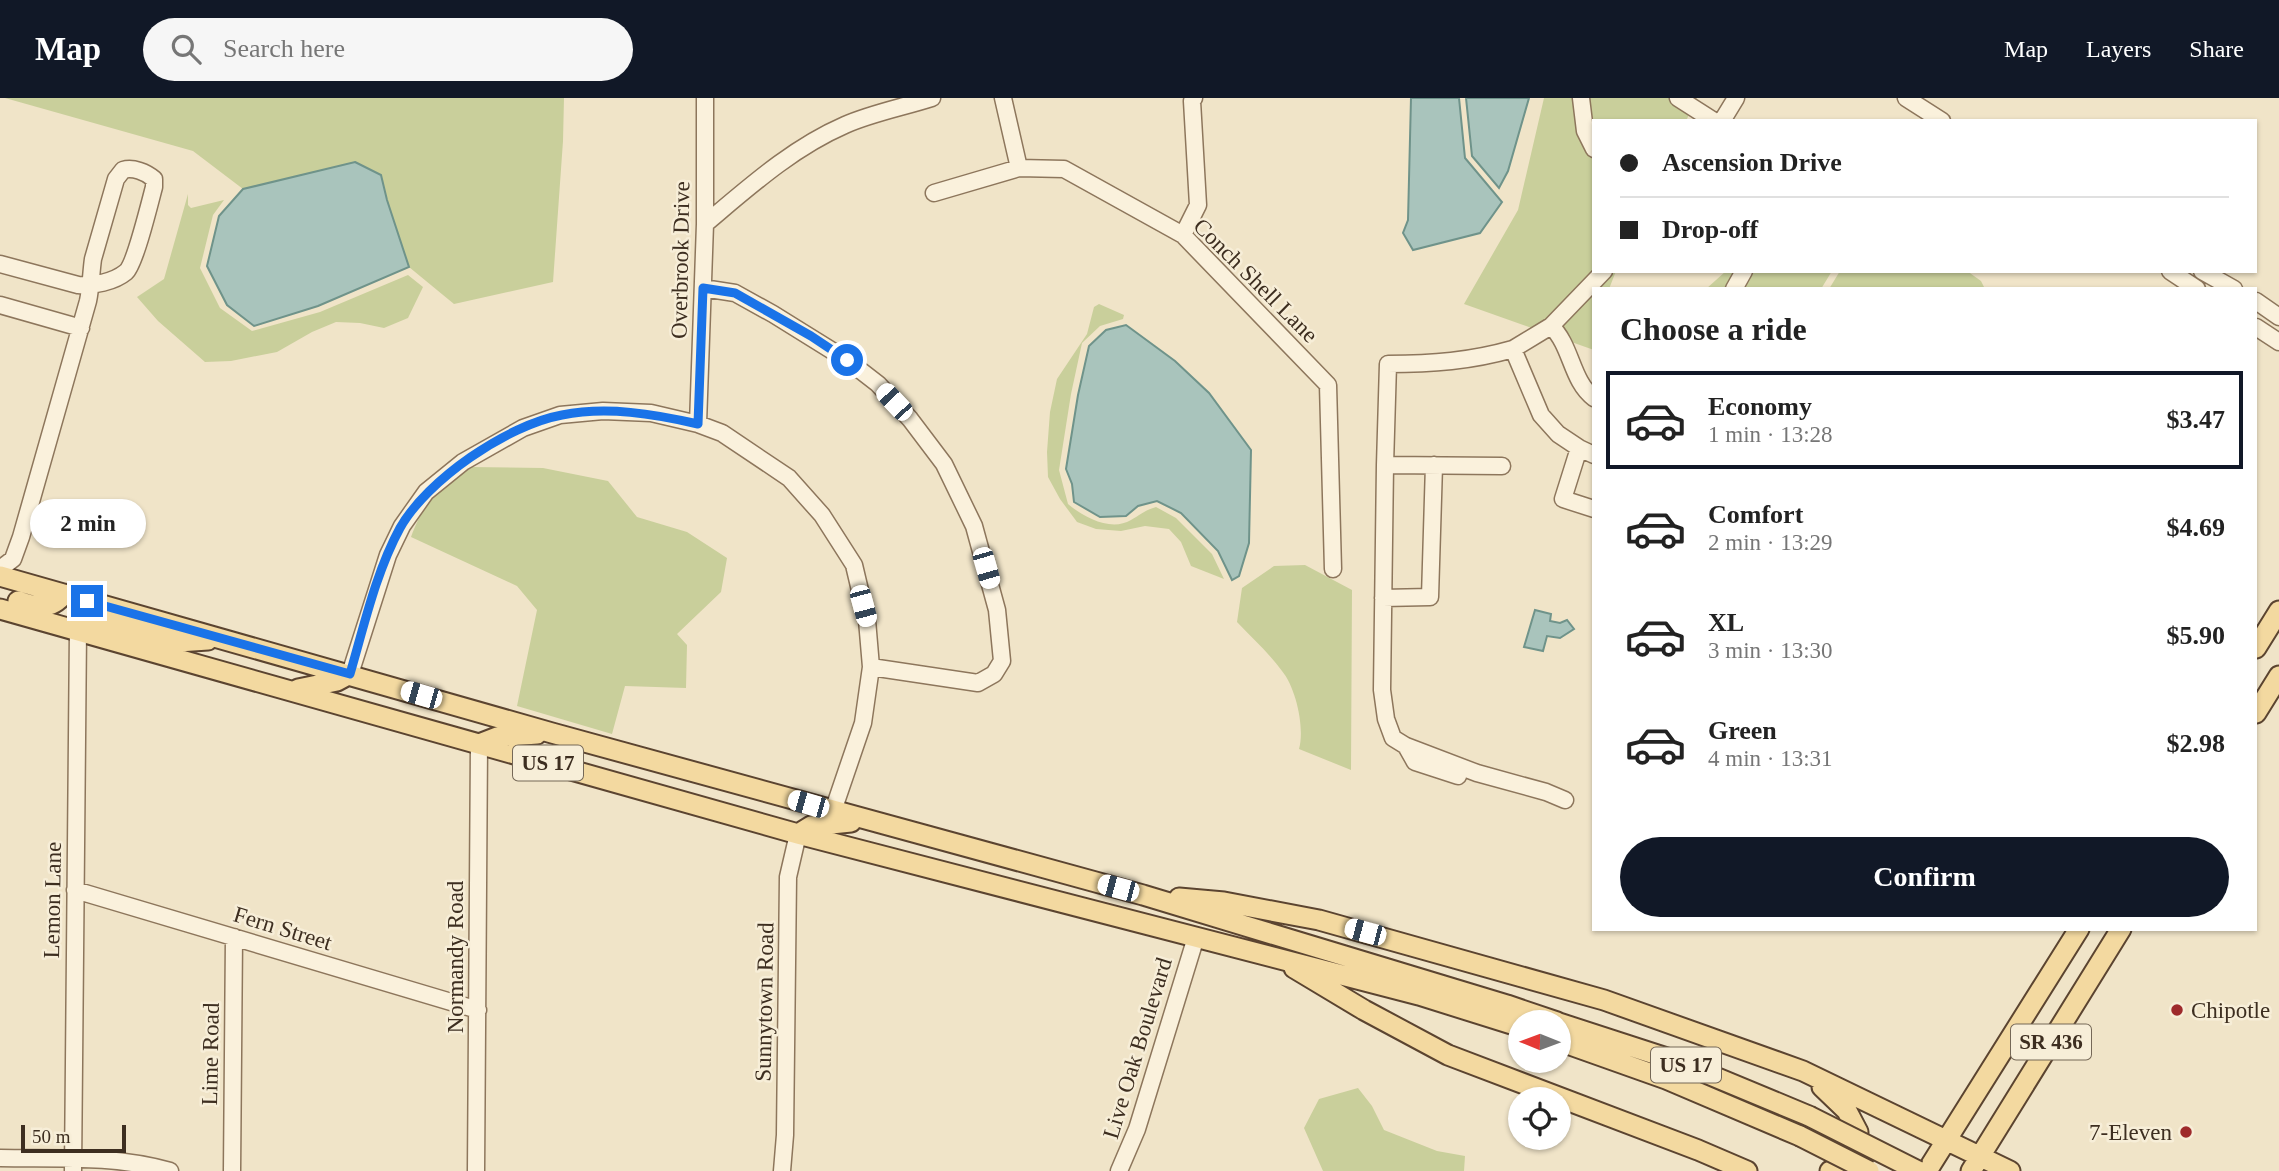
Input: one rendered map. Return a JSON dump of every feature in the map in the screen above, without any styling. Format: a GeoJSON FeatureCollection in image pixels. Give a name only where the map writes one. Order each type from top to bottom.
{"type":"FeatureCollection","features":[{"type":"Feature","properties":{"kind":"main road","name":"US 17"},"geometry":{"type":"LineString","coordinates":[[0,576],[552,733],[1143,895],[1522,1010]]}},
{"type":"Feature","properties":{"kind":"main road"},"geometry":{"type":"LineString","coordinates":[[0,596],[29,605],[47,606],[58,601],[64,594]]}},
{"type":"Feature","properties":{"kind":"main road","name":"US 17"},"geometry":{"type":"LineString","coordinates":[[0,609],[798,834],[1419,995],[1508,1023]]}},
{"type":"Feature","properties":{"kind":"main road"},"geometry":{"type":"LineString","coordinates":[[2257,646],[2279,611]]}},
{"type":"Feature","properties":{"kind":"main road"},"geometry":{"type":"LineString","coordinates":[[78,630],[102,623],[177,642],[227,639]]}},
{"type":"Feature","properties":{"kind":"main road"},"geometry":{"type":"LineString","coordinates":[[290,690],[337,681],[350,674]]}},
{"type":"Feature","properties":{"kind":"main road"},"geometry":{"type":"LineString","coordinates":[[2257,710],[2279,676]]}},
{"type":"Feature","properties":{"kind":"main road"},"geometry":{"type":"LineString","coordinates":[[480,744],[497,737],[552,733]]}},
{"type":"Feature","properties":{"kind":"main road"},"geometry":{"type":"LineString","coordinates":[[798,834],[811,826],[825,823],[869,821]]}},
{"type":"Feature","properties":{"kind":"main road"},"geometry":{"type":"LineString","coordinates":[[1143,895],[1224,902],[1332,923],[1604,1000],[1805,1072],[1948,1139],[1976,1163],[2010,1171]]}},
{"type":"Feature","properties":{"kind":"main road","name":"SR 436"},"geometry":{"type":"LineString","coordinates":[[1927,1171],[2078,931]]}},
{"type":"Feature","properties":{"kind":"main road","name":"SR 436"},"geometry":{"type":"LineString","coordinates":[[1976,1163],[2121,931]]}},
{"type":"Feature","properties":{"kind":"main road"},"geometry":{"type":"LineString","coordinates":[[1275,957],[1364,1010],[1448,1055],[1747,1171]]}},
{"type":"Feature","properties":{"kind":"main road","name":"US 17"},"geometry":{"type":"LineString","coordinates":[[1572,1027],[1679,1062],[1808,1116],[1918,1171]]}},
{"type":"Feature","properties":{"kind":"main road","name":"US 17"},"geometry":{"type":"LineString","coordinates":[[1572,1046],[1666,1079],[1800,1136],[1869,1171]]}},
{"type":"Feature","properties":{"kind":"main road"},"geometry":{"type":"LineString","coordinates":[[1805,1072],[1847,1111],[1858,1132],[1853,1153],[1846,1163],[1830,1171]]}},
{"type":"Feature","properties":{"kind":"street","name":"Overbrook Drive"},"geometry":{"type":"LineString","coordinates":[[698,424],[705,224],[705,98]]}},
{"type":"Feature","properties":{"kind":"street"},"geometry":{"type":"LineString","coordinates":[[705,224],[751,184],[822,136],[847,124],[932,98]]}},
{"type":"Feature","properties":{"kind":"street"},"geometry":{"type":"LineString","coordinates":[[1003,98],[1019,168]]}},
{"type":"Feature","properties":{"kind":"street"},"geometry":{"type":"LineString","coordinates":[[1183,235],[1198,205],[1192,101],[1194,98]]}},
{"type":"Feature","properties":{"kind":"street"},"geometry":{"type":"LineString","coordinates":[[1581,98],[1585,131],[1592,145]]}},
{"type":"Feature","properties":{"kind":"street"},"geometry":{"type":"LineString","coordinates":[[1678,98],[1711,119]]}},
{"type":"Feature","properties":{"kind":"street"},"geometry":{"type":"LineString","coordinates":[[1723,119],[1736,98]]}},
{"type":"Feature","properties":{"kind":"street"},"geometry":{"type":"LineString","coordinates":[[1906,98],[1939,119]]}},
{"type":"Feature","properties":{"kind":"street","name":"Conch Shell Lane"},"geometry":{"type":"LineString","coordinates":[[934,193],[1019,168],[1064,169],[1183,235],[1328,385],[1333,569]]}},
{"type":"Feature","properties":{"kind":"street"},"geometry":{"type":"LineString","coordinates":[[0,264],[74,284],[91,285],[124,273],[130,266],[154,187],[154,179],[148,174],[127,169],[118,176],[93,259],[91,285],[81,328],[29,510],[13,559],[0,569]]}},
{"type":"Feature","properties":{"kind":"street"},"geometry":{"type":"LineString","coordinates":[[1566,800],[1477,773],[1462,756],[1447,751],[1436,761],[1415,762],[1406,746],[1393,738],[1386,719],[1382,690],[1388,365],[1466,360],[1513,349],[1551,326],[1602,273]]}},
{"type":"Feature","properties":{"kind":"street"},"geometry":{"type":"LineString","coordinates":[[2173,273],[2194,287]]}},
{"type":"Feature","properties":{"kind":"street"},"geometry":{"type":"LineString","coordinates":[[2206,273],[2230,287]]}},
{"type":"Feature","properties":{"kind":"street"},"geometry":{"type":"LineString","coordinates":[[703,288],[735,293],[841,355],[877,384],[911,419],[944,464],[974,526],[998,610],[1002,661],[995,674],[978,683],[871,667]]}},
{"type":"Feature","properties":{"kind":"street"},"geometry":{"type":"LineString","coordinates":[[2257,302],[2279,317]]}},
{"type":"Feature","properties":{"kind":"street"},"geometry":{"type":"LineString","coordinates":[[0,305],[81,328]]}},
{"type":"Feature","properties":{"kind":"street"},"geometry":{"type":"LineString","coordinates":[[1551,326],[1566,346],[1586,392],[1592,396]]}},
{"type":"Feature","properties":{"kind":"street"},"geometry":{"type":"LineString","coordinates":[[2257,328],[2279,342]]}},
{"type":"Feature","properties":{"kind":"street"},"geometry":{"type":"LineString","coordinates":[[1513,349],[1541,415],[1558,434],[1592,454]]}},
{"type":"Feature","properties":{"kind":"street"},"geometry":{"type":"LineString","coordinates":[[350,674],[388,555],[402,526],[426,492],[463,462],[523,428],[560,415],[603,411],[651,413],[698,424],[722,433],[789,478],[822,515],[854,565],[867,620],[871,667],[863,723],[834,811]]}},
{"type":"Feature","properties":{"kind":"street"},"geometry":{"type":"LineString","coordinates":[[1579,448],[1563,499],[1592,508]]}},
{"type":"Feature","properties":{"kind":"street"},"geometry":{"type":"LineString","coordinates":[[1385,465],[1502,466]]}},
{"type":"Feature","properties":{"kind":"street"},"geometry":{"type":"LineString","coordinates":[[1383,598],[1430,597],[1434,465]]}},
{"type":"Feature","properties":{"kind":"street","name":"Lemon Lane"},"geometry":{"type":"LineString","coordinates":[[73,1165],[78,630]]}},
{"type":"Feature","properties":{"kind":"street","name":"Normandy Road"},"geometry":{"type":"LineString","coordinates":[[476,1171],[480,744]]}},
{"type":"Feature","properties":{"kind":"street","name":"Sunnytown Road"},"geometry":{"type":"LineString","coordinates":[[782,1171],[785,1135],[788,877],[798,834]]}},
{"type":"Feature","properties":{"kind":"street","name":"Fern Street"},"geometry":{"type":"LineString","coordinates":[[75,890],[478,1010]]}},
{"type":"Feature","properties":{"kind":"street","name":"Lime Road"},"geometry":{"type":"LineString","coordinates":[[232,1171],[234,937]]}},
{"type":"Feature","properties":{"kind":"street","name":"Live Oak Boulevard"},"geometry":{"type":"LineString","coordinates":[[1119,1171],[1129,1154],[1138,1129],[1196,937]]}},
{"type":"Feature","properties":{"kind":"street"},"geometry":{"type":"LineString","coordinates":[[0,1158],[73,1165],[109,1159],[170,1171]]}},
{"type":"Feature","properties":{"kind":"green space"},"geometry":{"type":"Polygon","coordinates":[[[5,98],[564,98],[553,282],[454,304],[409,267],[381,175],[355,162],[243,189],[193,151],[5,98]]]}},
{"type":"Feature","properties":{"kind":"green space"},"geometry":{"type":"Polygon","coordinates":[[[1544,98],[1697,98],[1687,119],[1592,119],[1592,273],[1615,273],[1610,287],[1592,287],[1592,349],[1464,304],[1518,210],[1544,98]]]}},
{"type":"Feature","properties":{"kind":"green space"},"geometry":{"type":"Polygon","coordinates":[[[188,194],[188,205],[191,208],[224,200],[213,215],[200,268],[220,308],[252,331],[320,312],[408,275],[423,287],[408,318],[384,328],[336,322],[277,352],[231,361],[205,362],[158,321],[137,297],[164,279],[188,194]]]}},
{"type":"Feature","properties":{"kind":"green space"},"geometry":{"type":"Polygon","coordinates":[[[1724,273],[1831,273],[1822,287],[1708,287],[1724,273]]]}},
{"type":"Feature","properties":{"kind":"green space"},"geometry":{"type":"Polygon","coordinates":[[[1839,273],[1970,273],[1981,281],[1984,287],[1830,287],[1839,273]]]}},
{"type":"Feature","properties":{"kind":"green space"},"geometry":{"type":"Polygon","coordinates":[[[1099,304],[1124,315],[1123,319],[1100,326],[1082,343],[1059,470],[1068,504],[1081,514],[1106,524],[1123,523],[1156,507],[1176,518],[1212,554],[1224,579],[1191,566],[1181,542],[1169,529],[1145,526],[1121,531],[1096,529],[1077,522],[1048,477],[1050,412],[1057,379],[1087,334],[1094,307],[1099,304]]]}},
{"type":"Feature","properties":{"kind":"green space"},"geometry":{"type":"Polygon","coordinates":[[[469,467],[543,468],[608,481],[637,517],[687,532],[727,558],[721,592],[677,634],[687,645],[686,688],[625,686],[612,734],[517,706],[537,610],[517,586],[411,537],[427,504],[469,467]]]}},
{"type":"Feature","properties":{"kind":"green space"},"geometry":{"type":"Polygon","coordinates":[[[1305,565],[1352,590],[1351,770],[1299,749],[1300,720],[1287,678],[1272,658],[1237,622],[1242,588],[1274,566],[1305,565]]]}},
{"type":"Feature","properties":{"kind":"green space"},"geometry":{"type":"Polygon","coordinates":[[[1358,1088],[1372,1106],[1384,1130],[1437,1151],[1465,1156],[1464,1171],[1323,1171],[1304,1128],[1319,1099],[1358,1088]]]}},
{"type":"Feature","properties":{"kind":"water"},"geometry":{"type":"Polygon","coordinates":[[[1411,98],[1459,98],[1465,158],[1502,202],[1480,233],[1413,250],[1403,233],[1408,220],[1411,98]]]}},
{"type":"Feature","properties":{"kind":"water"},"geometry":{"type":"Polygon","coordinates":[[[1466,98],[1529,98],[1508,171],[1499,188],[1472,156],[1466,98]]]}},
{"type":"Feature","properties":{"kind":"water"},"geometry":{"type":"Polygon","coordinates":[[[355,162],[381,175],[409,267],[318,306],[254,326],[227,305],[207,266],[219,216],[243,189],[355,162]]]}},
{"type":"Feature","properties":{"kind":"water"},"geometry":{"type":"Polygon","coordinates":[[[1126,325],[1175,361],[1209,393],[1251,450],[1249,543],[1239,576],[1232,580],[1218,551],[1181,513],[1157,501],[1138,506],[1126,516],[1100,517],[1074,502],[1072,484],[1066,469],[1089,346],[1106,330],[1126,325]]]}},
{"type":"Feature","properties":{"kind":"water"},"geometry":{"type":"Polygon","coordinates":[[[1535,610],[1551,614],[1550,621],[1560,623],[1567,620],[1574,629],[1560,638],[1547,636],[1543,651],[1524,647],[1535,610]]]}},
{"type":"Feature","properties":{"kind":"place","name":"Chipotle"},"geometry":{"type":"Point","coordinates":[2177,1010]}},
{"type":"Feature","properties":{"kind":"place","name":"7-Eleven"},"geometry":{"type":"Point","coordinates":[2186,1132]}},
{"type":"Feature","properties":{"kind":"route"},"geometry":{"type":"LineString","coordinates":[[87,601],[350,674],[394,541],[409,514],[426,492],[463,462],[523,428],[560,415],[603,411],[651,413],[698,424],[703,288],[735,293],[811,336],[847,360]]}}]}
